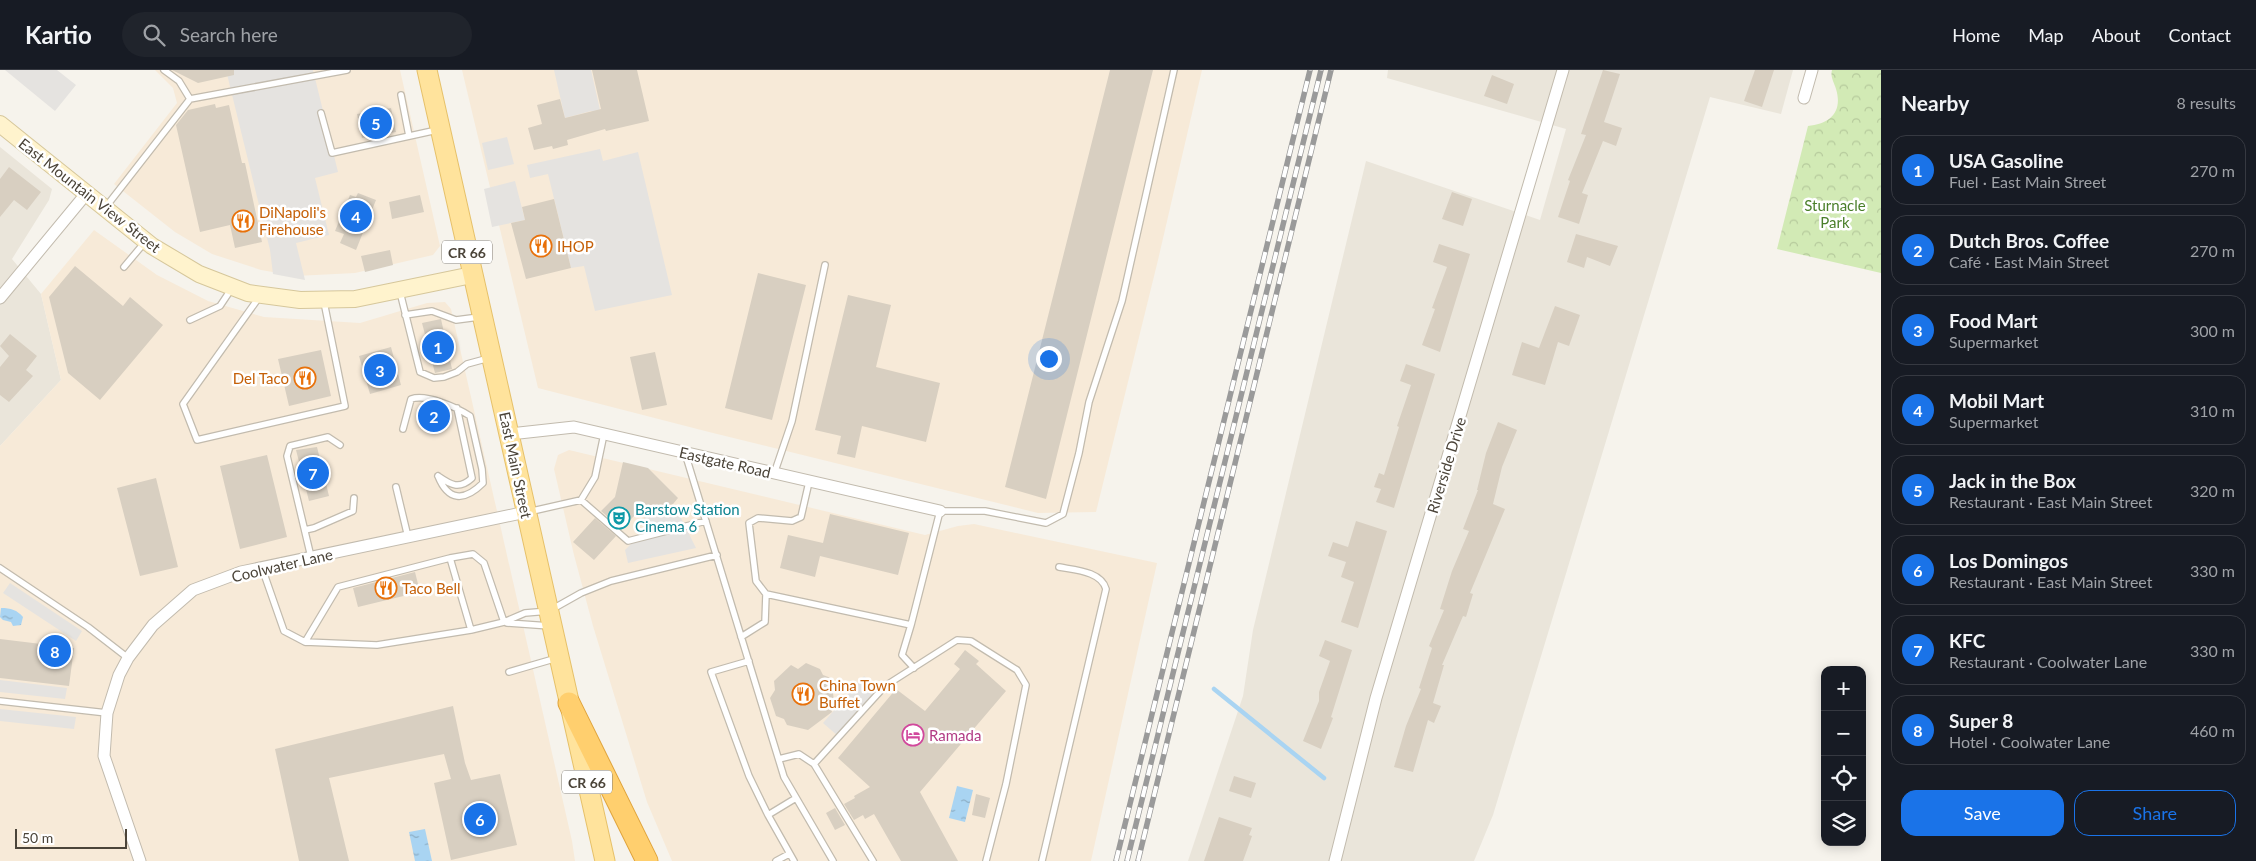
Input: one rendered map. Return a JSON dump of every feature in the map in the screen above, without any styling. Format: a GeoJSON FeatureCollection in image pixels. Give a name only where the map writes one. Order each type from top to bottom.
{"type":"FeatureCollection","features":[{"type":"Feature","properties":{"kind":"highway"},"geometry":{"type":"LineString","coordinates":[[569,703],[647,861]]}},
{"type":"Feature","properties":{"kind":"main road","name":"East Main Street"},"geometry":{"type":"LineString","coordinates":[[427,70],[472,276],[510,434],[604,861]]}},
{"type":"Feature","properties":{"kind":"main road","name":"East Mountain View Street"},"geometry":{"type":"LineString","coordinates":[[0,124],[146,241],[199,274],[248,293],[300,300],[354,299],[472,276]]}},
{"type":"Feature","properties":{"kind":"street","name":"Riverside Drive"},"geometry":{"type":"LineString","coordinates":[[1335,861],[1376,698],[1563,70]]}},
{"type":"Feature","properties":{"kind":"street"},"geometry":{"type":"LineString","coordinates":[[1804,98],[1812,70]]}},
{"type":"Feature","properties":{"kind":"street"},"geometry":{"type":"LineString","coordinates":[[0,298],[86,194]]}},
{"type":"Feature","properties":{"kind":"street","name":"Eastgate Road"},"geometry":{"type":"LineString","coordinates":[[510,434],[574,428],[940,510]]}},
{"type":"Feature","properties":{"kind":"street","name":"Coolwater Lane"},"geometry":{"type":"LineString","coordinates":[[140,861],[104,756],[107,713],[119,675],[128,658],[153,625],[193,590],[241,572],[526,512]]}},
{"type":"Feature","properties":{"kind":"lane"},"geometry":{"type":"LineString","coordinates":[[164,70],[179,81],[190,99]]}},
{"type":"Feature","properties":{"kind":"lane"},"geometry":{"type":"LineString","coordinates":[[105,208],[190,99],[347,70]]}},
{"type":"Feature","properties":{"kind":"lane"},"geometry":{"type":"LineString","coordinates":[[914,668],[902,655],[940,510],[985,511],[1046,523],[1063,514],[1079,453],[1088,402],[1122,301],[1174,70]]}},
{"type":"Feature","properties":{"kind":"lane"},"geometry":{"type":"LineString","coordinates":[[401,95],[409,136]]}},
{"type":"Feature","properties":{"kind":"lane"},"geometry":{"type":"LineString","coordinates":[[321,113],[332,152],[440,129]]}},
{"type":"Feature","properties":{"kind":"lane"},"geometry":{"type":"LineString","coordinates":[[124,267],[146,241]]}},
{"type":"Feature","properties":{"kind":"lane"},"geometry":{"type":"LineString","coordinates":[[774,474],[792,421],[825,266]]}},
{"type":"Feature","properties":{"kind":"lane"},"geometry":{"type":"LineString","coordinates":[[190,320],[220,306],[232,287]]}},
{"type":"Feature","properties":{"kind":"lane"},"geometry":{"type":"LineString","coordinates":[[400,290],[418,368],[425,375],[434,378],[444,377],[457,372],[467,364],[492,357]]}},
{"type":"Feature","properties":{"kind":"lane"},"geometry":{"type":"LineString","coordinates":[[261,295],[183,404],[197,440],[345,406],[323,300]]}},
{"type":"Feature","properties":{"kind":"lane"},"geometry":{"type":"LineString","coordinates":[[406,315],[432,311],[456,320],[482,316]]}},
{"type":"Feature","properties":{"kind":"lane"},"geometry":{"type":"LineString","coordinates":[[403,429],[411,399],[418,396],[457,408],[470,416],[482,469],[483,483],[477,489],[464,496],[450,495],[444,490],[438,476],[454,486],[464,485],[472,478],[457,408]]}},
{"type":"Feature","properties":{"kind":"lane"},"geometry":{"type":"LineString","coordinates":[[526,512],[581,500],[595,478],[604,434]]}},
{"type":"Feature","properties":{"kind":"lane"},"geometry":{"type":"LineString","coordinates":[[311,557],[287,456],[290,446],[328,437],[340,446]]}},
{"type":"Feature","properties":{"kind":"lane"},"geometry":{"type":"LineString","coordinates":[[685,453],[784,777],[831,860]]}},
{"type":"Feature","properties":{"kind":"lane"},"geometry":{"type":"LineString","coordinates":[[742,637],[765,622],[766,594],[756,581],[749,523],[758,518],[792,522],[801,517],[809,482]]}},
{"type":"Feature","properties":{"kind":"lane"},"geometry":{"type":"LineString","coordinates":[[396,487],[408,538]]}},
{"type":"Feature","properties":{"kind":"lane"},"geometry":{"type":"LineString","coordinates":[[305,530],[353,511],[354,498]]}},
{"type":"Feature","properties":{"kind":"lane"},"geometry":{"type":"LineString","coordinates":[[581,500],[628,541],[706,521]]}},
{"type":"Feature","properties":{"kind":"lane"},"geometry":{"type":"LineString","coordinates":[[305,642],[338,587],[450,558],[473,554],[484,563],[504,622]]}},
{"type":"Feature","properties":{"kind":"lane"},"geometry":{"type":"LineString","coordinates":[[504,622],[551,619],[581,593],[611,581],[716,555]]}},
{"type":"Feature","properties":{"kind":"lane"},"geometry":{"type":"LineString","coordinates":[[450,558],[471,630]]}},
{"type":"Feature","properties":{"kind":"lane"},"geometry":{"type":"LineString","coordinates":[[1042,861],[1106,589],[1105,582],[1093,574],[1059,567]]}},
{"type":"Feature","properties":{"kind":"lane"},"geometry":{"type":"LineString","coordinates":[[0,568],[88,627],[128,658]]}},
{"type":"Feature","properties":{"kind":"lane"},"geometry":{"type":"LineString","coordinates":[[262,568],[284,631],[305,642],[377,645],[471,630],[504,622],[525,613],[551,619]]}},
{"type":"Feature","properties":{"kind":"lane"},"geometry":{"type":"LineString","coordinates":[[766,594],[911,625]]}},
{"type":"Feature","properties":{"kind":"lane"},"geometry":{"type":"LineString","coordinates":[[814,764],[885,686],[957,640],[971,640],[1017,670],[1026,685],[1006,784],[986,861]]}},
{"type":"Feature","properties":{"kind":"lane"},"geometry":{"type":"LineString","coordinates":[[509,672],[559,658]]}},
{"type":"Feature","properties":{"kind":"lane"},"geometry":{"type":"LineString","coordinates":[[749,661],[711,672],[749,776],[794,861]]}},
{"type":"Feature","properties":{"kind":"lane"},"geometry":{"type":"LineString","coordinates":[[0,701],[107,713]]}},
{"type":"Feature","properties":{"kind":"lane"},"geometry":{"type":"LineString","coordinates":[[779,759],[799,754],[814,764],[873,861]]}},
{"type":"Feature","properties":{"kind":"lane"},"geometry":{"type":"LineString","coordinates":[[768,815],[796,798]]}},
{"type":"Feature","properties":{"kind":"lane"},"geometry":{"type":"LineString","coordinates":[[776,861],[789,854]]}},
{"type":"Feature","properties":{"kind":"shaded area"},"geometry":{"type":"Polygon","coordinates":[[[5,70],[57,70],[76,85],[55,111],[5,70]]]}},
{"type":"Feature","properties":{"kind":"shaded area"},"geometry":{"type":"Polygon","coordinates":[[[155,70],[400,70],[440,246],[433,255],[355,273],[296,276],[261,270],[212,254],[175,232],[114,184],[177,103],[173,88],[155,70]]]}},
{"type":"Feature","properties":{"kind":"shaded area"},"geometry":{"type":"Polygon","coordinates":[[[226,70],[313,70],[338,172],[315,178],[329,235],[296,243],[305,280],[273,274],[270,250],[226,70]]]}},
{"type":"Feature","properties":{"kind":"shaded area"},"geometry":{"type":"Polygon","coordinates":[[[462,70],[1202,70],[1158,260],[1096,512],[1038,513],[538,388],[462,70]]]}},
{"type":"Feature","properties":{"kind":"shaded area"},"geometry":{"type":"Polygon","coordinates":[[[554,70],[591,70],[602,119],[591,111],[565,118],[554,70]]]}},
{"type":"Feature","properties":{"kind":"shaded area"},"geometry":{"type":"Polygon","coordinates":[[[1388,70],[1793,70],[1781,114],[1710,97],[1493,815],[1474,861],[1188,861],[1243,696],[1253,630],[1366,161],[1540,220],[1566,129],[1387,78],[1388,70]]]}},
{"type":"Feature","properties":{"kind":"shaded area"},"geometry":{"type":"Polygon","coordinates":[[[507,137],[514,164],[488,170],[482,143],[507,137]]]}},
{"type":"Feature","properties":{"kind":"shaded area"},"geometry":{"type":"Polygon","coordinates":[[[0,147],[52,189],[49,200],[12,259],[41,294],[61,380],[0,446],[0,147]]]}},
{"type":"Feature","properties":{"kind":"shaded area"},"geometry":{"type":"Polygon","coordinates":[[[600,149],[603,161],[638,152],[672,295],[595,311],[584,266],[571,268],[548,174],[530,178],[527,165],[600,149]]]}},
{"type":"Feature","properties":{"kind":"shaded area"},"geometry":{"type":"Polygon","coordinates":[[[515,181],[525,220],[492,227],[484,189],[515,181]]]}},
{"type":"Feature","properties":{"kind":"shaded area"},"geometry":{"type":"Polygon","coordinates":[[[94,230],[157,275],[208,301],[264,317],[360,323],[427,303],[445,302],[451,309],[575,861],[0,861],[0,446],[61,380],[41,294],[94,230]]]}},
{"type":"Feature","properties":{"kind":"shaded area"},"geometry":{"type":"Polygon","coordinates":[[[569,450],[925,535],[958,526],[974,524],[1157,563],[1091,861],[672,861],[647,802],[593,626],[574,555],[554,469],[558,455],[569,450]]]}},
{"type":"Feature","properties":{"kind":"shaded area"},"geometry":{"type":"Polygon","coordinates":[[[676,508],[696,548],[628,563],[625,550],[647,528],[644,516],[676,508]]]}},
{"type":"Feature","properties":{"kind":"shaded area"},"geometry":{"type":"Polygon","coordinates":[[[10,583],[82,631],[76,641],[3,593],[10,583]]]}},
{"type":"Feature","properties":{"kind":"shaded area"},"geometry":{"type":"Polygon","coordinates":[[[864,676],[880,689],[838,736],[823,723],[864,676]]]}},
{"type":"Feature","properties":{"kind":"shaded area"},"geometry":{"type":"Polygon","coordinates":[[[0,680],[67,688],[65,699],[0,692],[0,680]]]}},
{"type":"Feature","properties":{"kind":"shaded area"},"geometry":{"type":"Polygon","coordinates":[[[0,709],[76,717],[74,729],[0,721],[0,709]]]}},
{"type":"Feature","properties":{"kind":"green space","name":"Sturnacle Park"},"geometry":{"type":"Polygon","coordinates":[[[1832,70],[1881,70],[1881,273],[1777,249],[1808,126],[1823,123],[1833,115],[1838,104],[1832,70]]]}},
{"type":"Feature","properties":{"kind":"water"},"geometry":{"type":"Polygon","coordinates":[[[1,608],[16,611],[23,617],[21,625],[13,626],[11,622],[3,620],[0,617],[1,608]]]}},
{"type":"Feature","properties":{"kind":"water"},"geometry":{"type":"Polygon","coordinates":[[[957,786],[973,790],[965,822],[949,818],[957,786]]]}},
{"type":"Feature","properties":{"kind":"water"},"geometry":{"type":"Polygon","coordinates":[[[425,829],[432,861],[415,861],[409,832],[425,829]]]}},
{"type":"Feature","properties":{"kind":"building"},"geometry":{"type":"Polygon","coordinates":[[[172,70],[234,70],[234,75],[198,83],[172,70]]]}},
{"type":"Feature","properties":{"kind":"building"},"geometry":{"type":"Polygon","coordinates":[[[592,70],[637,70],[649,121],[606,131],[605,129],[567,140],[568,145],[553,149],[552,146],[534,150],[528,128],[542,124],[537,105],[560,99],[565,118],[601,109],[592,70]]]}},
{"type":"Feature","properties":{"kind":"building"},"geometry":{"type":"Polygon","coordinates":[[[1110,70],[1153,70],[1046,499],[1005,487],[1110,70]]]}},
{"type":"Feature","properties":{"kind":"building"},"geometry":{"type":"Polygon","coordinates":[[[1603,70],[1620,74],[1604,122],[1622,128],[1616,146],[1603,141],[1582,193],[1588,195],[1579,224],[1558,217],[1570,181],[1568,180],[1586,135],[1581,134],[1603,70]]]}},
{"type":"Feature","properties":{"kind":"building"},"geometry":{"type":"Polygon","coordinates":[[[1755,70],[1774,70],[1762,107],[1744,101],[1755,70]]]}},
{"type":"Feature","properties":{"kind":"building"},"geometry":{"type":"Polygon","coordinates":[[[1492,75],[1514,84],[1507,104],[1484,96],[1492,75]]]}},
{"type":"Feature","properties":{"kind":"building"},"geometry":{"type":"Polygon","coordinates":[[[215,104],[216,108],[229,105],[242,163],[245,163],[262,242],[235,248],[230,225],[200,232],[176,125],[188,110],[215,104]]]}},
{"type":"Feature","properties":{"kind":"building"},"geometry":{"type":"Polygon","coordinates":[[[391,108],[396,132],[362,138],[357,114],[391,108]]]}},
{"type":"Feature","properties":{"kind":"building"},"geometry":{"type":"Polygon","coordinates":[[[9,167],[41,192],[27,210],[14,200],[0,217],[0,179],[9,167]]]}},
{"type":"Feature","properties":{"kind":"building"},"geometry":{"type":"Polygon","coordinates":[[[1452,192],[1472,199],[1463,226],[1442,219],[1452,192]]]}},
{"type":"Feature","properties":{"kind":"building"},"geometry":{"type":"Polygon","coordinates":[[[358,193],[376,200],[356,250],[340,243],[344,234],[335,231],[350,195],[356,197],[358,193]]]}},
{"type":"Feature","properties":{"kind":"building"},"geometry":{"type":"Polygon","coordinates":[[[420,195],[424,212],[392,219],[389,202],[420,195]]]}},
{"type":"Feature","properties":{"kind":"building","name":"IHOP"},"geometry":{"type":"Polygon","coordinates":[[[554,199],[571,268],[526,279],[511,223],[525,220],[522,207],[554,199]]]}},
{"type":"Feature","properties":{"kind":"building"},"geometry":{"type":"Polygon","coordinates":[[[1576,234],[1618,246],[1610,266],[1587,257],[1584,268],[1567,262],[1576,234]]]}},
{"type":"Feature","properties":{"kind":"building"},"geometry":{"type":"Polygon","coordinates":[[[1439,244],[1470,254],[1440,352],[1422,345],[1435,309],[1432,308],[1447,267],[1433,262],[1439,244]]]}},
{"type":"Feature","properties":{"kind":"building"},"geometry":{"type":"Polygon","coordinates":[[[390,250],[393,265],[365,272],[361,256],[390,250]]]}},
{"type":"Feature","properties":{"kind":"building"},"geometry":{"type":"Polygon","coordinates":[[[75,266],[123,306],[130,297],[163,325],[100,400],[68,373],[49,297],[75,266]]]}},
{"type":"Feature","properties":{"kind":"building"},"geometry":{"type":"Polygon","coordinates":[[[758,273],[806,285],[772,420],[725,408],[758,273]]]}},
{"type":"Feature","properties":{"kind":"building"},"geometry":{"type":"Polygon","coordinates":[[[848,295],[891,305],[876,367],[940,383],[926,442],[862,426],[855,458],[837,454],[841,436],[815,430],[848,295]]]}},
{"type":"Feature","properties":{"kind":"building"},"geometry":{"type":"Polygon","coordinates":[[[1555,306],[1580,315],[1569,346],[1558,342],[1545,385],[1512,375],[1522,342],[1539,348],[1555,306]]]}},
{"type":"Feature","properties":{"kind":"building"},"geometry":{"type":"Polygon","coordinates":[[[441,319],[452,369],[435,373],[422,323],[441,319]]]}},
{"type":"Feature","properties":{"kind":"building"},"geometry":{"type":"Polygon","coordinates":[[[10,334],[37,356],[26,370],[33,376],[9,402],[0,395],[0,367],[9,356],[0,346],[10,334]]]}},
{"type":"Feature","properties":{"kind":"building"},"geometry":{"type":"Polygon","coordinates":[[[391,347],[401,385],[370,394],[359,356],[391,347]]]}},
{"type":"Feature","properties":{"kind":"building","name":"Del Taco"},"geometry":{"type":"Polygon","coordinates":[[[321,350],[331,396],[289,406],[278,359],[321,350]]]}},
{"type":"Feature","properties":{"kind":"building"},"geometry":{"type":"Polygon","coordinates":[[[655,352],[667,405],[642,410],[630,357],[655,352]]]}},
{"type":"Feature","properties":{"kind":"building"},"geometry":{"type":"Polygon","coordinates":[[[1406,364],[1435,374],[1394,508],[1376,502],[1381,489],[1374,487],[1379,473],[1384,475],[1399,427],[1397,426],[1411,385],[1400,381],[1406,364]]]}},
{"type":"Feature","properties":{"kind":"building"},"geometry":{"type":"Polygon","coordinates":[[[422,406],[449,414],[445,426],[418,418],[422,406]]]}},
{"type":"Feature","properties":{"kind":"building"},"geometry":{"type":"Polygon","coordinates":[[[1498,422],[1517,430],[1502,467],[1493,504],[1505,509],[1470,593],[1473,594],[1466,617],[1463,616],[1442,665],[1444,665],[1433,703],[1441,706],[1434,723],[1428,720],[1413,772],[1394,767],[1406,726],[1421,689],[1419,688],[1432,648],[1429,646],[1444,610],[1440,609],[1452,571],[1469,531],[1463,529],[1478,490],[1486,453],[1498,422]]]}},
{"type":"Feature","properties":{"kind":"building"},"geometry":{"type":"Polygon","coordinates":[[[317,447],[329,496],[309,501],[296,450],[317,447]]]}},
{"type":"Feature","properties":{"kind":"building"},"geometry":{"type":"Polygon","coordinates":[[[267,455],[287,537],[240,549],[220,466],[267,455]]]}},
{"type":"Feature","properties":{"kind":"building"},"geometry":{"type":"Polygon","coordinates":[[[623,462],[648,468],[678,498],[673,504],[634,516],[622,529],[601,511],[615,497],[623,462]]]}},
{"type":"Feature","properties":{"kind":"building"},"geometry":{"type":"Polygon","coordinates":[[[156,478],[178,567],[140,576],[117,488],[156,478]]]}},
{"type":"Feature","properties":{"kind":"building"},"geometry":{"type":"Polygon","coordinates":[[[830,514],[909,533],[898,575],[820,556],[815,577],[780,568],[788,535],[823,543],[830,514]]]}},
{"type":"Feature","properties":{"kind":"building"},"geometry":{"type":"Polygon","coordinates":[[[595,518],[616,536],[594,560],[573,542],[595,518]]]}},
{"type":"Feature","properties":{"kind":"building"},"geometry":{"type":"Polygon","coordinates":[[[1356,521],[1387,531],[1358,628],[1341,622],[1354,582],[1341,577],[1346,562],[1328,556],[1333,542],[1348,547],[1356,521]]]}},
{"type":"Feature","properties":{"kind":"building","name":"Taco Bell"},"geometry":{"type":"Polygon","coordinates":[[[415,572],[420,592],[358,607],[353,588],[415,572]]]}},
{"type":"Feature","properties":{"kind":"building"},"geometry":{"type":"Polygon","coordinates":[[[0,639],[74,648],[69,686],[0,678],[0,639]]]}},
{"type":"Feature","properties":{"kind":"building"},"geometry":{"type":"Polygon","coordinates":[[[1325,640],[1352,650],[1331,717],[1333,718],[1321,749],[1303,741],[1319,701],[1319,692],[1330,661],[1319,656],[1325,640]]]}},
{"type":"Feature","properties":{"kind":"building","name":"Ramada"},"geometry":{"type":"Polygon","coordinates":[[[965,650],[979,661],[976,664],[1006,691],[920,792],[958,861],[901,861],[874,814],[865,819],[863,815],[854,820],[844,804],[870,787],[838,758],[896,689],[925,711],[960,669],[954,664],[965,650]]]}},
{"type":"Feature","properties":{"kind":"building","name":"China Town Buffet"},"geometry":{"type":"Polygon","coordinates":[[[806,663],[820,669],[823,675],[831,678],[834,701],[830,705],[832,712],[808,730],[787,725],[784,719],[776,716],[770,698],[775,690],[774,681],[791,665],[798,669],[806,663]]]}},
{"type":"Feature","properties":{"kind":"building"},"geometry":{"type":"Polygon","coordinates":[[[453,706],[465,763],[471,780],[500,774],[517,845],[451,860],[434,783],[451,779],[444,754],[329,778],[349,861],[299,861],[275,749],[453,706]]]}},
{"type":"Feature","properties":{"kind":"building"},"geometry":{"type":"Polygon","coordinates":[[[1234,776],[1256,783],[1251,798],[1229,791],[1234,776]]]}},
{"type":"Feature","properties":{"kind":"building"},"geometry":{"type":"Polygon","coordinates":[[[976,794],[990,798],[985,818],[972,815],[976,794]]]}},
{"type":"Feature","properties":{"kind":"building"},"geometry":{"type":"Polygon","coordinates":[[[835,808],[845,825],[835,830],[826,813],[835,808]]]}},
{"type":"Feature","properties":{"kind":"building"},"geometry":{"type":"Polygon","coordinates":[[[1219,817],[1252,828],[1249,835],[1252,836],[1243,861],[1204,861],[1219,817]]]}},
{"type":"Feature","properties":{"kind":"waterway"},"geometry":{"type":"LineString","coordinates":[[1214,689],[1324,778]]}},
{"type":"Feature","properties":{"kind":"railway"},"geometry":{"type":"LineString","coordinates":[[1116,861],[1310,70]]}},
{"type":"Feature","properties":{"kind":"railway"},"geometry":{"type":"LineString","coordinates":[[1127,861],[1321,70]]}},
{"type":"Feature","properties":{"kind":"railway"},"geometry":{"type":"LineString","coordinates":[[1138,861],[1331,70]]}},
{"type":"Feature","properties":{"kind":"place","name":"Jack in the Box"},"geometry":{"type":"Point","coordinates":[376,123]}},
{"type":"Feature","properties":{"kind":"place","name":"Mobil Mart"},"geometry":{"type":"Point","coordinates":[356,216]}},
{"type":"Feature","properties":{"kind":"place","name":"DiNapoli's Firehouse"},"geometry":{"type":"Point","coordinates":[243,221]}},
{"type":"Feature","properties":{"kind":"place","name":"IHOP"},"geometry":{"type":"Point","coordinates":[541,246]}},
{"type":"Feature","properties":{"kind":"place","name":"USA Gasoline"},"geometry":{"type":"Point","coordinates":[438,347]}},
{"type":"Feature","properties":{"kind":"place","name":"Food Mart"},"geometry":{"type":"Point","coordinates":[380,370]}},
{"type":"Feature","properties":{"kind":"place","name":"Del Taco"},"geometry":{"type":"Point","coordinates":[305,378]}},
{"type":"Feature","properties":{"kind":"place","name":"Dutch Bros. Coffee"},"geometry":{"type":"Point","coordinates":[434,416]}},
{"type":"Feature","properties":{"kind":"place","name":"KFC"},"geometry":{"type":"Point","coordinates":[313,473]}},
{"type":"Feature","properties":{"kind":"place","name":"Barstow Station Cinema 6"},"geometry":{"type":"Point","coordinates":[619,518]}},
{"type":"Feature","properties":{"kind":"place","name":"Taco Bell"},"geometry":{"type":"Point","coordinates":[386,588]}},
{"type":"Feature","properties":{"kind":"place","name":"Super 8"},"geometry":{"type":"Point","coordinates":[55,651]}},
{"type":"Feature","properties":{"kind":"place","name":"China Town Buffet"},"geometry":{"type":"Point","coordinates":[803,694]}},
{"type":"Feature","properties":{"kind":"place","name":"Ramada"},"geometry":{"type":"Point","coordinates":[913,735]}},
{"type":"Feature","properties":{"kind":"place","name":"Los Domingos"},"geometry":{"type":"Point","coordinates":[480,819]}}]}
